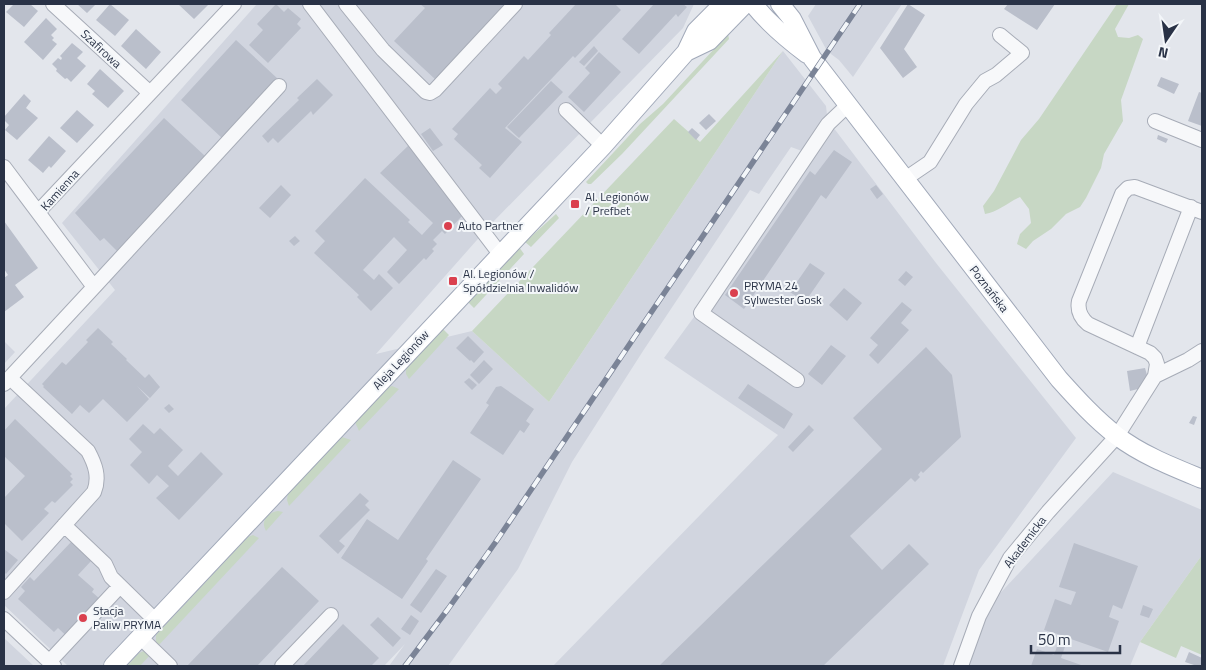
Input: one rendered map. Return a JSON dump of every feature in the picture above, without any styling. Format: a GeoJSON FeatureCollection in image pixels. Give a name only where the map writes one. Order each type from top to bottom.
{"type":"FeatureCollection","features":[{"type":"Feature","properties":{"kind":"main road","name":"Aleja Legionów"},"geometry":{"type":"LineString","coordinates":[[113,666],[603,146],[686,52],[696,31],[723,4]]}},
{"type":"Feature","properties":{"kind":"main road","name":"Aleja Legionów"},"geometry":{"type":"LineString","coordinates":[[686,52],[709,41],[745,4]]}},
{"type":"Feature","properties":{"kind":"main road","name":"Poznańska"},"geometry":{"type":"LineString","coordinates":[[753,4],[765,19],[783,36],[812,58]]}},
{"type":"Feature","properties":{"kind":"main road","name":"Poznańska"},"geometry":{"type":"LineString","coordinates":[[780,4],[792,19],[812,58],[1059,379],[1093,415],[1117,436],[1173,467],[1202,479]]}},
{"type":"Feature","properties":{"kind":"street","name":"Szafirowa"},"geometry":{"type":"LineString","coordinates":[[53,4],[150,93]]}},
{"type":"Feature","properties":{"kind":"street","name":"Kamienna"},"geometry":{"type":"LineString","coordinates":[[94,287],[77,267],[38,212],[234,4]]}},
{"type":"Feature","properties":{"kind":"street"},"geometry":{"type":"LineString","coordinates":[[310,4],[500,254]]}},
{"type":"Feature","properties":{"kind":"street"},"geometry":{"type":"LineString","coordinates":[[346,4],[383,50],[426,92],[430,93],[435,90],[515,4]]}},
{"type":"Feature","properties":{"kind":"street"},"geometry":{"type":"LineString","coordinates":[[905,179],[930,162],[966,104],[985,81],[996,75],[1022,53],[1000,35]]}},
{"type":"Feature","properties":{"kind":"street"},"geometry":{"type":"LineString","coordinates":[[4,592],[94,492],[97,483],[97,474],[88,451],[7,381],[278,86]]}},
{"type":"Feature","properties":{"kind":"street"},"geometry":{"type":"LineString","coordinates":[[797,380],[701,313],[828,124],[849,104]]}},
{"type":"Feature","properties":{"kind":"street"},"geometry":{"type":"LineString","coordinates":[[566,110],[603,146]]}},
{"type":"Feature","properties":{"kind":"street"},"geometry":{"type":"LineString","coordinates":[[1155,121],[1202,140]]}},
{"type":"Feature","properties":{"kind":"street"},"geometry":{"type":"LineString","coordinates":[[4,166],[38,212]]}},
{"type":"Feature","properties":{"kind":"street"},"geometry":{"type":"LineString","coordinates":[[1137,347],[1197,209],[1135,186],[1128,188],[1122,194],[1079,302],[1079,313],[1088,324],[1137,347],[1150,353],[1155,358],[1157,370],[1155,376]]}},
{"type":"Feature","properties":{"kind":"street"},"geometry":{"type":"LineString","coordinates":[[1155,376],[1202,351]]}},
{"type":"Feature","properties":{"kind":"street","name":"Akademicka"},"geometry":{"type":"LineString","coordinates":[[961,666],[979,616],[1010,558],[1042,518],[1117,436],[1155,376]]}},
{"type":"Feature","properties":{"kind":"street"},"geometry":{"type":"LineString","coordinates":[[64,525],[105,564],[111,577],[156,621]]}},
{"type":"Feature","properties":{"kind":"street"},"geometry":{"type":"LineString","coordinates":[[4,619],[51,664],[120,586]]}},
{"type":"Feature","properties":{"kind":"street"},"geometry":{"type":"LineString","coordinates":[[282,666],[331,615]]}},
{"type":"Feature","properties":{"kind":"street"},"geometry":{"type":"LineString","coordinates":[[140,638],[170,666]]}},
{"type":"Feature","properties":{"kind":"shaded area"},"geometry":{"type":"Polygon","coordinates":[[[257,4],[694,4],[683,28],[492,223],[376,354],[472,331],[549,402],[783,51],[826,106],[827,115],[802,151],[791,147],[759,194],[750,190],[572,462],[518,569],[448,666],[389,666],[405,644],[384,666],[68,666],[4,605],[4,409],[115,290],[62,223],[257,4]]]}},
{"type":"Feature","properties":{"kind":"shaded area"},"geometry":{"type":"Polygon","coordinates":[[[816,4],[902,4],[853,77],[839,60],[826,49],[808,16],[816,4]]]}},
{"type":"Feature","properties":{"kind":"shaded area"},"geometry":{"type":"Polygon","coordinates":[[[833,127],[936,263],[1076,438],[979,570],[943,666],[553,666],[778,435],[664,358],[833,127]]]}},
{"type":"Feature","properties":{"kind":"shaded area"},"geometry":{"type":"Polygon","coordinates":[[[4,341],[15,352],[4,364],[4,341]]]}},
{"type":"Feature","properties":{"kind":"shaded area"},"geometry":{"type":"Polygon","coordinates":[[[1113,472],[1202,510],[1202,555],[1140,642],[1130,666],[964,666],[979,616],[1113,472]]]}},
{"type":"Feature","properties":{"kind":"shaded area"},"geometry":{"type":"Polygon","coordinates":[[[4,638],[34,666],[4,666],[4,638]]]}},
{"type":"Feature","properties":{"kind":"green space"},"geometry":{"type":"Polygon","coordinates":[[[1117,4],[1129,4],[1115,29],[1118,37],[1129,38],[1138,35],[1143,39],[1121,100],[1123,121],[1104,154],[1101,168],[1080,207],[1066,214],[1026,249],[1017,244],[1020,234],[1031,223],[1029,209],[1020,197],[990,213],[985,214],[983,206],[994,191],[1021,140],[1039,119],[1117,4]]]}},
{"type":"Feature","properties":{"kind":"green space"},"geometry":{"type":"Polygon","coordinates":[[[728,34],[729,39],[622,154],[591,184],[588,184],[586,182],[640,124],[663,104],[728,34]]]}},
{"type":"Feature","properties":{"kind":"green space"},"geometry":{"type":"Polygon","coordinates":[[[783,51],[549,402],[472,331],[674,119],[700,142],[783,51]]]}},
{"type":"Feature","properties":{"kind":"green space"},"geometry":{"type":"Polygon","coordinates":[[[556,214],[559,218],[531,247],[525,242],[556,214]]]}},
{"type":"Feature","properties":{"kind":"green space"},"geometry":{"type":"Polygon","coordinates":[[[519,247],[524,254],[474,308],[468,302],[519,247]]]}},
{"type":"Feature","properties":{"kind":"green space"},"geometry":{"type":"Polygon","coordinates":[[[443,329],[449,335],[409,379],[406,374],[406,368],[443,329]]]}},
{"type":"Feature","properties":{"kind":"green space"},"geometry":{"type":"Polygon","coordinates":[[[392,386],[399,389],[359,431],[355,422],[387,388],[392,386]]]}},
{"type":"Feature","properties":{"kind":"green space"},"geometry":{"type":"Polygon","coordinates":[[[342,437],[351,440],[289,506],[287,500],[288,493],[342,437]]]}},
{"type":"Feature","properties":{"kind":"green space"},"geometry":{"type":"Polygon","coordinates":[[[283,512],[266,531],[264,524],[266,518],[271,513],[283,512]]]}},
{"type":"Feature","properties":{"kind":"green space"},"geometry":{"type":"Polygon","coordinates":[[[253,535],[259,538],[158,646],[156,635],[248,537],[253,535]]]}},
{"type":"Feature","properties":{"kind":"green space"},"geometry":{"type":"Polygon","coordinates":[[[1202,555],[1202,655],[1181,646],[1176,658],[1140,642],[1202,555]]]}},
{"type":"Feature","properties":{"kind":"green space"},"geometry":{"type":"Polygon","coordinates":[[[144,651],[151,654],[140,666],[127,666],[139,653],[144,651]]]}},
{"type":"Feature","properties":{"kind":"building"},"geometry":{"type":"Polygon","coordinates":[[[14,4],[30,4],[38,11],[24,27],[6,12],[14,4]]]}},
{"type":"Feature","properties":{"kind":"building"},"geometry":{"type":"Polygon","coordinates":[[[77,4],[96,4],[87,13],[77,4]]]}},
{"type":"Feature","properties":{"kind":"building"},"geometry":{"type":"Polygon","coordinates":[[[110,4],[129,20],[115,36],[96,20],[110,4]]]}},
{"type":"Feature","properties":{"kind":"building"},"geometry":{"type":"Polygon","coordinates":[[[178,4],[209,4],[194,19],[178,4]]]}},
{"type":"Feature","properties":{"kind":"building"},"geometry":{"type":"Polygon","coordinates":[[[276,4],[284,12],[288,8],[301,19],[297,24],[301,28],[268,63],[249,45],[263,30],[257,24],[276,4]]]}},
{"type":"Feature","properties":{"kind":"building"},"geometry":{"type":"Polygon","coordinates":[[[420,4],[507,4],[436,80],[394,41],[425,8],[420,4]]]}},
{"type":"Feature","properties":{"kind":"building"},"geometry":{"type":"Polygon","coordinates":[[[576,4],[615,4],[621,10],[575,58],[573,56],[505,128],[522,142],[490,178],[479,168],[482,165],[454,139],[458,134],[452,129],[490,88],[496,94],[502,88],[498,84],[524,56],[528,60],[551,35],[549,33],[576,4]]]}},
{"type":"Feature","properties":{"kind":"building"},"geometry":{"type":"Polygon","coordinates":[[[654,4],[683,4],[687,7],[678,17],[676,14],[639,54],[622,39],[654,4]]]}},
{"type":"Feature","properties":{"kind":"building"},"geometry":{"type":"Polygon","coordinates":[[[908,4],[925,15],[904,49],[917,67],[903,78],[880,48],[908,4]]]}},
{"type":"Feature","properties":{"kind":"building"},"geometry":{"type":"Polygon","coordinates":[[[1008,4],[1055,4],[1037,30],[1004,9],[1008,4]]]}},
{"type":"Feature","properties":{"kind":"building"},"geometry":{"type":"Polygon","coordinates":[[[46,18],[57,29],[51,35],[54,38],[52,40],[57,44],[43,60],[24,42],[46,18]]]}},
{"type":"Feature","properties":{"kind":"building"},"geometry":{"type":"Polygon","coordinates":[[[136,29],[161,52],[146,69],[121,46],[136,29]]]}},
{"type":"Feature","properties":{"kind":"building"},"geometry":{"type":"Polygon","coordinates":[[[236,40],[278,79],[222,138],[181,100],[236,40]]]}},
{"type":"Feature","properties":{"kind":"building"},"geometry":{"type":"Polygon","coordinates":[[[72,43],[83,52],[77,58],[86,66],[71,82],[56,71],[57,69],[52,64],[58,58],[61,60],[60,56],[72,43]]]}},
{"type":"Feature","properties":{"kind":"building"},"geometry":{"type":"Polygon","coordinates":[[[594,46],[598,51],[584,66],[579,62],[594,46]]]}},
{"type":"Feature","properties":{"kind":"building"},"geometry":{"type":"Polygon","coordinates":[[[599,52],[621,72],[584,112],[568,97],[590,73],[585,68],[599,52]]]}},
{"type":"Feature","properties":{"kind":"building"},"geometry":{"type":"Polygon","coordinates":[[[100,69],[124,91],[108,108],[92,94],[95,91],[87,84],[100,69]]]}},
{"type":"Feature","properties":{"kind":"building"},"geometry":{"type":"Polygon","coordinates":[[[1161,77],[1179,84],[1174,94],[1157,86],[1161,77]]]}},
{"type":"Feature","properties":{"kind":"building"},"geometry":{"type":"Polygon","coordinates":[[[317,79],[333,95],[313,115],[311,111],[278,143],[273,138],[268,143],[262,136],[299,100],[297,98],[317,79]]]}},
{"type":"Feature","properties":{"kind":"building"},"geometry":{"type":"Polygon","coordinates":[[[551,81],[563,92],[519,138],[507,127],[551,81]]]}},
{"type":"Feature","properties":{"kind":"building"},"geometry":{"type":"Polygon","coordinates":[[[1199,92],[1202,93],[1202,126],[1188,121],[1199,92]]]}},
{"type":"Feature","properties":{"kind":"building"},"geometry":{"type":"Polygon","coordinates":[[[24,94],[31,101],[26,108],[38,118],[17,140],[5,130],[9,125],[4,120],[4,117],[24,94]]]}},
{"type":"Feature","properties":{"kind":"building"},"geometry":{"type":"Polygon","coordinates":[[[77,110],[94,125],[77,143],[60,128],[77,110]]]}},
{"type":"Feature","properties":{"kind":"building"},"geometry":{"type":"Polygon","coordinates":[[[709,114],[716,121],[706,130],[699,123],[709,114]]]}},
{"type":"Feature","properties":{"kind":"building"},"geometry":{"type":"Polygon","coordinates":[[[164,118],[205,156],[117,251],[104,238],[100,241],[75,213],[164,118]]]}},
{"type":"Feature","properties":{"kind":"building"},"geometry":{"type":"Polygon","coordinates":[[[430,128],[443,145],[433,151],[421,134],[430,128]]]}},
{"type":"Feature","properties":{"kind":"building"},"geometry":{"type":"Polygon","coordinates":[[[692,128],[700,135],[696,140],[688,132],[692,128]]]}},
{"type":"Feature","properties":{"kind":"building"},"geometry":{"type":"Polygon","coordinates":[[[1158,135],[1168,139],[1166,143],[1157,139],[1158,135]]]}},
{"type":"Feature","properties":{"kind":"building"},"geometry":{"type":"Polygon","coordinates":[[[49,136],[66,151],[51,168],[49,166],[43,173],[28,160],[49,136]]]}},
{"type":"Feature","properties":{"kind":"building"},"geometry":{"type":"Polygon","coordinates":[[[409,145],[463,215],[445,234],[442,231],[433,240],[437,244],[432,249],[434,251],[426,260],[424,258],[399,284],[387,272],[407,250],[394,237],[363,270],[374,280],[379,274],[393,288],[371,311],[357,297],[359,295],[314,253],[325,241],[315,231],[365,178],[410,220],[408,222],[422,235],[433,223],[380,173],[409,145]]]}},
{"type":"Feature","properties":{"kind":"building"},"geometry":{"type":"Polygon","coordinates":[[[834,150],[852,162],[826,199],[821,195],[744,309],[725,295],[810,171],[815,175],[834,150]]]}},
{"type":"Feature","properties":{"kind":"building"},"geometry":{"type":"Polygon","coordinates":[[[281,185],[291,195],[270,218],[259,208],[281,185]]]}},
{"type":"Feature","properties":{"kind":"building"},"geometry":{"type":"Polygon","coordinates":[[[876,185],[883,194],[877,199],[870,189],[876,185]]]}},
{"type":"Feature","properties":{"kind":"building"},"geometry":{"type":"Polygon","coordinates":[[[4,221],[38,268],[15,285],[24,297],[4,312],[4,278],[8,275],[4,269],[4,221]]]}},
{"type":"Feature","properties":{"kind":"building"},"geometry":{"type":"Polygon","coordinates":[[[295,236],[300,241],[294,246],[289,241],[295,236]]]}},
{"type":"Feature","properties":{"kind":"building"},"geometry":{"type":"Polygon","coordinates":[[[810,263],[825,273],[805,302],[790,292],[810,263]]]}},
{"type":"Feature","properties":{"kind":"building"},"geometry":{"type":"Polygon","coordinates":[[[906,271],[913,277],[905,286],[898,280],[906,271]]]}},
{"type":"Feature","properties":{"kind":"building"},"geometry":{"type":"Polygon","coordinates":[[[844,288],[862,303],[847,321],[829,305],[844,288]]]}},
{"type":"Feature","properties":{"kind":"building"},"geometry":{"type":"Polygon","coordinates":[[[902,302],[912,310],[901,323],[909,330],[878,364],[869,355],[878,345],[870,338],[902,302]]]}},
{"type":"Feature","properties":{"kind":"building"},"geometry":{"type":"Polygon","coordinates":[[[98,328],[113,342],[111,344],[126,360],[145,378],[149,374],[160,387],[150,398],[137,386],[149,399],[127,422],[103,399],[89,413],[80,405],[72,414],[42,384],[62,362],[66,365],[88,342],[86,340],[98,328]]]}},
{"type":"Feature","properties":{"kind":"building"},"geometry":{"type":"Polygon","coordinates":[[[468,336],[484,352],[474,363],[456,348],[468,336]]]}},
{"type":"Feature","properties":{"kind":"building"},"geometry":{"type":"Polygon","coordinates":[[[831,345],[846,356],[822,385],[808,374],[831,345]]]}},
{"type":"Feature","properties":{"kind":"building"},"geometry":{"type":"Polygon","coordinates":[[[926,347],[952,375],[961,437],[923,473],[921,471],[918,475],[920,477],[915,482],[911,478],[850,536],[882,570],[909,544],[929,564],[823,666],[659,666],[882,449],[853,418],[926,347]]]}},
{"type":"Feature","properties":{"kind":"building"},"geometry":{"type":"Polygon","coordinates":[[[484,360],[493,369],[479,384],[470,375],[484,360]]]}},
{"type":"Feature","properties":{"kind":"building"},"geometry":{"type":"Polygon","coordinates":[[[1145,368],[1147,375],[1138,389],[1130,391],[1127,371],[1145,368]]]}},
{"type":"Feature","properties":{"kind":"building"},"geometry":{"type":"Polygon","coordinates":[[[469,378],[477,385],[472,390],[464,382],[469,378]]]}},
{"type":"Feature","properties":{"kind":"building"},"geometry":{"type":"Polygon","coordinates":[[[748,384],[793,414],[784,429],[738,398],[748,384]]]}},
{"type":"Feature","properties":{"kind":"building"},"geometry":{"type":"Polygon","coordinates":[[[501,386],[534,409],[526,421],[530,424],[524,433],[520,430],[503,455],[470,433],[489,405],[486,403],[496,387],[501,386]]]}},
{"type":"Feature","properties":{"kind":"building"},"geometry":{"type":"Polygon","coordinates":[[[169,404],[174,409],[169,413],[164,408],[169,404]]]}},
{"type":"Feature","properties":{"kind":"building"},"geometry":{"type":"Polygon","coordinates":[[[1193,416],[1197,417],[1194,425],[1189,423],[1193,416]]]}},
{"type":"Feature","properties":{"kind":"building"},"geometry":{"type":"Polygon","coordinates":[[[15,419],[72,474],[70,476],[73,479],[70,482],[73,485],[55,503],[52,501],[44,509],[49,513],[22,541],[4,523],[4,498],[25,476],[4,456],[4,431],[15,419]]]}},
{"type":"Feature","properties":{"kind":"building"},"geometry":{"type":"Polygon","coordinates":[[[143,424],[154,434],[160,428],[183,450],[168,466],[178,476],[201,452],[223,474],[179,520],[156,498],[169,486],[157,475],[149,484],[130,465],[142,452],[129,439],[143,424]]]}},
{"type":"Feature","properties":{"kind":"building"},"geometry":{"type":"Polygon","coordinates":[[[809,425],[814,430],[793,452],[788,447],[809,425]]]}},
{"type":"Feature","properties":{"kind":"building"},"geometry":{"type":"Polygon","coordinates":[[[453,460],[481,479],[426,559],[428,561],[402,599],[341,558],[367,519],[398,540],[453,460]]]}},
{"type":"Feature","properties":{"kind":"building"},"geometry":{"type":"Polygon","coordinates":[[[360,493],[369,501],[365,505],[370,510],[339,541],[345,546],[338,554],[319,536],[360,493]]]}},
{"type":"Feature","properties":{"kind":"building"},"geometry":{"type":"Polygon","coordinates":[[[72,541],[92,560],[78,575],[94,589],[92,592],[109,607],[75,644],[58,628],[54,632],[18,599],[25,591],[21,587],[30,577],[34,581],[72,541]]]}},
{"type":"Feature","properties":{"kind":"building"},"geometry":{"type":"Polygon","coordinates":[[[1074,543],[1138,566],[1122,609],[1113,605],[1109,617],[1119,621],[1108,652],[1068,638],[1061,658],[1084,666],[1031,666],[1037,649],[1054,655],[1061,635],[1044,630],[1055,599],[1071,605],[1076,592],[1059,587],[1074,543]]]}},
{"type":"Feature","properties":{"kind":"building"},"geometry":{"type":"Polygon","coordinates":[[[4,549],[18,560],[6,574],[4,572],[4,549]]]}},
{"type":"Feature","properties":{"kind":"building"},"geometry":{"type":"Polygon","coordinates":[[[282,567],[319,601],[257,666],[187,666],[282,567]]]}},
{"type":"Feature","properties":{"kind":"building"},"geometry":{"type":"Polygon","coordinates":[[[436,569],[447,576],[421,613],[410,605],[436,569]]]}},
{"type":"Feature","properties":{"kind":"building"},"geometry":{"type":"Polygon","coordinates":[[[1143,605],[1153,609],[1149,618],[1140,615],[1143,605]]]}},
{"type":"Feature","properties":{"kind":"building"},"geometry":{"type":"Polygon","coordinates":[[[411,615],[419,621],[410,635],[401,629],[411,615]]]}},
{"type":"Feature","properties":{"kind":"building"},"geometry":{"type":"Polygon","coordinates":[[[378,617],[401,638],[393,647],[370,625],[378,617]]]}},
{"type":"Feature","properties":{"kind":"building"},"geometry":{"type":"Polygon","coordinates":[[[343,624],[379,658],[371,666],[303,666],[343,624]]]}},
{"type":"Feature","properties":{"kind":"building"},"geometry":{"type":"Polygon","coordinates":[[[1189,652],[1202,658],[1202,666],[1185,662],[1189,652]]]}},
{"type":"Feature","properties":{"kind":"railway"},"geometry":{"type":"LineString","coordinates":[[405,666],[495,543],[860,4]]}},
{"type":"Feature","properties":{"kind":"place","name":"Al. Legionów / Prefbet"},"geometry":{"type":"Point","coordinates":[575,204]}},
{"type":"Feature","properties":{"kind":"place","name":"Auto Partner"},"geometry":{"type":"Point","coordinates":[448,226]}},
{"type":"Feature","properties":{"kind":"place","name":"Al. Legionów / Spółdzielnia Inwalidów"},"geometry":{"type":"Point","coordinates":[453,281]}},
{"type":"Feature","properties":{"kind":"place","name":"PRYMA 24 Sylwester Gosk"},"geometry":{"type":"Point","coordinates":[734,293]}},
{"type":"Feature","properties":{"kind":"place","name":"Stacja Paliw PRYMA"},"geometry":{"type":"Point","coordinates":[83,618]}}]}
